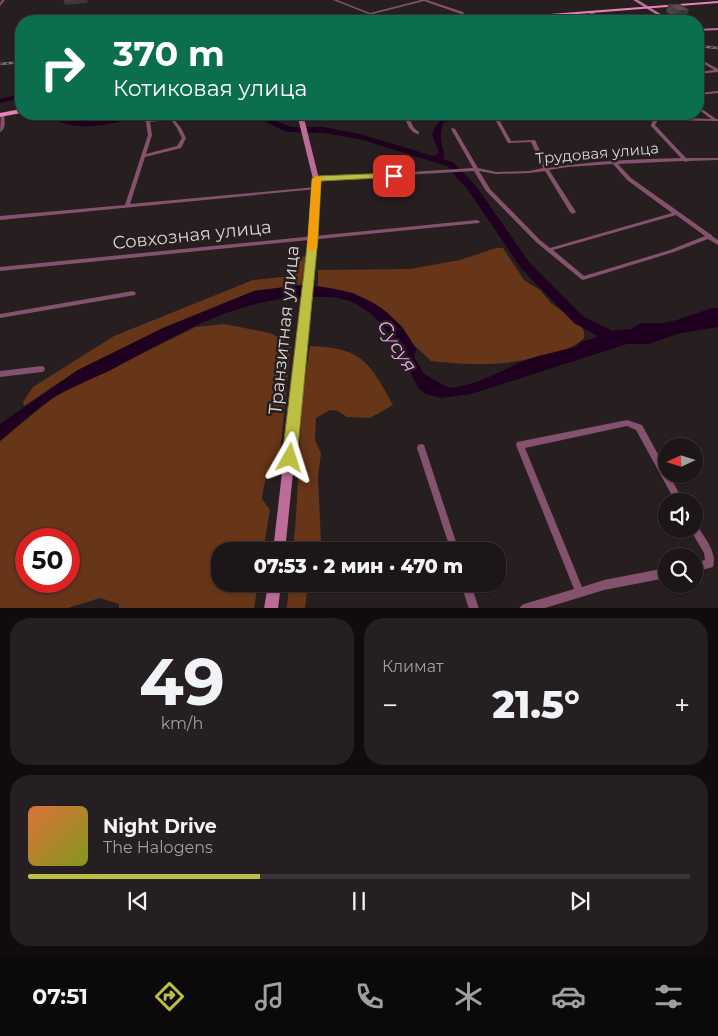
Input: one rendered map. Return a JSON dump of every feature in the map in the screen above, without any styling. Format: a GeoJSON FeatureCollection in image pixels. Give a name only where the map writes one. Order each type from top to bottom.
{"type":"FeatureCollection","features":[{"type":"Feature","properties":{"kind":"main road"},"geometry":{"type":"LineString","coordinates":[[635,0],[659,15]]}},
{"type":"Feature","properties":{"kind":"main road"},"geometry":{"type":"LineString","coordinates":[[553,15],[718,2]]}},
{"type":"Feature","properties":{"kind":"main road"},"geometry":{"type":"LineString","coordinates":[[704,30],[718,29]]}},
{"type":"Feature","properties":{"kind":"main road"},"geometry":{"type":"LineString","coordinates":[[1,115],[15,112]]}},
{"type":"Feature","properties":{"kind":"main road","name":"Транзитная улица"},"geometry":{"type":"LineString","coordinates":[[280,542],[313,238],[316,188],[316,179],[303,121]]}},
{"type":"Feature","properties":{"kind":"main road"},"geometry":{"type":"LineString","coordinates":[[271,608],[273,592]]}},
{"type":"Feature","properties":{"kind":"street"},"geometry":{"type":"LineString","coordinates":[[0,6],[4,0]]}},
{"type":"Feature","properties":{"kind":"street"},"geometry":{"type":"LineString","coordinates":[[335,0],[370,14],[424,0],[463,15]]}},
{"type":"Feature","properties":{"kind":"street"},"geometry":{"type":"LineString","coordinates":[[590,12],[595,15]]}},
{"type":"Feature","properties":{"kind":"street"},"geometry":{"type":"LineString","coordinates":[[704,63],[718,71]]}},
{"type":"Feature","properties":{"kind":"street"},"geometry":{"type":"LineString","coordinates":[[704,72],[718,71]]}},
{"type":"Feature","properties":{"kind":"street"},"geometry":{"type":"LineString","coordinates":[[704,93],[718,92]]}},
{"type":"Feature","properties":{"kind":"street"},"geometry":{"type":"LineString","coordinates":[[704,111],[717,121]]}},
{"type":"Feature","properties":{"kind":"street"},"geometry":{"type":"LineString","coordinates":[[0,131],[3,123],[1,115]]}},
{"type":"Feature","properties":{"kind":"street"},"geometry":{"type":"LineString","coordinates":[[127,206],[145,156],[150,135],[148,121],[160,120]]}},
{"type":"Feature","properties":{"kind":"street"},"geometry":{"type":"LineString","coordinates":[[145,156],[156,155],[179,147],[184,138],[173,120]]}},
{"type":"Feature","properties":{"kind":"street"},"geometry":{"type":"LineString","coordinates":[[408,120],[412,129],[417,133]]}},
{"type":"Feature","properties":{"kind":"street"},"geometry":{"type":"LineString","coordinates":[[497,120],[510,142],[533,141],[546,168],[573,212]]}},
{"type":"Feature","properties":{"kind":"street"},"geometry":{"type":"LineString","coordinates":[[686,160],[653,125],[656,120],[717,121]]}},
{"type":"Feature","properties":{"kind":"street"},"geometry":{"type":"LineString","coordinates":[[453,129],[488,190],[548,250],[583,278],[672,251],[710,236]]}},
{"type":"Feature","properties":{"kind":"street","name":"Трудовая улица"},"geometry":{"type":"LineString","coordinates":[[316,179],[477,170],[496,173],[614,163],[718,159]]}},
{"type":"Feature","properties":{"kind":"street"},"geometry":{"type":"LineString","coordinates":[[614,163],[629,179],[718,243]]}},
{"type":"Feature","properties":{"kind":"street"},"geometry":{"type":"LineString","coordinates":[[0,218],[316,188]]}},
{"type":"Feature","properties":{"kind":"street"},"geometry":{"type":"LineString","coordinates":[[548,250],[677,213]]}},
{"type":"Feature","properties":{"kind":"street","name":"Совхозная улица"},"geometry":{"type":"LineString","coordinates":[[0,269],[477,222]]}},
{"type":"Feature","properties":{"kind":"street"},"geometry":{"type":"LineString","coordinates":[[0,316],[133,293]]}},
{"type":"Feature","properties":{"kind":"street"},"geometry":{"type":"LineString","coordinates":[[0,374],[42,369]]}},
{"type":"Feature","properties":{"kind":"street"},"geometry":{"type":"LineString","coordinates":[[579,591],[520,445],[627,423],[639,427],[675,493]]}},
{"type":"Feature","properties":{"kind":"street"},"geometry":{"type":"LineString","coordinates":[[421,448],[452,542]]}},
{"type":"Feature","properties":{"kind":"street"},"geometry":{"type":"LineString","coordinates":[[700,538],[708,552],[710,564],[703,565]]}},
{"type":"Feature","properties":{"kind":"street"},"geometry":{"type":"LineString","coordinates":[[524,608],[579,591],[658,575]]}},
{"type":"Feature","properties":{"kind":"street"},"geometry":{"type":"LineString","coordinates":[[469,592],[474,608]]}},
{"type":"Feature","properties":{"kind":"shaded area"},"geometry":{"type":"Polygon","coordinates":[[[496,248],[503,248],[524,280],[540,290],[552,304],[578,322],[584,331],[584,338],[564,350],[519,361],[463,364],[431,361],[412,343],[402,326],[354,293],[318,286],[318,270],[410,269],[460,260],[496,248]]]}},
{"type":"Feature","properties":{"kind":"shaded area"},"geometry":{"type":"Polygon","coordinates":[[[299,255],[306,257],[301,285],[254,291],[163,328],[78,370],[24,406],[23,402],[33,387],[114,336],[253,280],[291,276],[297,267],[299,255]]]}},
{"type":"Feature","properties":{"kind":"shaded area"},"geometry":{"type":"Polygon","coordinates":[[[224,324],[270,333],[291,343],[280,454],[265,481],[262,499],[270,510],[265,542],[211,542],[211,592],[257,592],[254,608],[119,608],[119,604],[100,598],[68,608],[0,608],[0,441],[54,397],[196,327],[224,324]]]}},
{"type":"Feature","properties":{"kind":"shaded area"},"geometry":{"type":"Polygon","coordinates":[[[310,346],[328,347],[353,354],[370,368],[393,405],[370,418],[347,417],[338,411],[330,410],[316,418],[315,440],[321,453],[318,477],[321,542],[294,542],[306,371],[310,346]]]}},
{"type":"Feature","properties":{"kind":"shaded area"},"geometry":{"type":"Polygon","coordinates":[[[288,592],[307,592],[305,608],[287,608],[288,592]]]}},
{"type":"Feature","properties":{"kind":"water"},"geometry":{"type":"Polygon","coordinates":[[[442,120],[449,120],[443,123],[441,129],[444,159],[434,156],[439,154],[433,138],[433,130],[442,120]]]}},
{"type":"Feature","properties":{"kind":"water","name":"Сусуя"},"geometry":{"type":"Polygon","coordinates":[[[301,285],[353,294],[382,308],[406,333],[416,349],[414,357],[424,374],[449,388],[476,382],[532,358],[575,347],[581,342],[594,338],[605,331],[631,329],[641,323],[662,323],[677,320],[712,308],[718,308],[718,327],[677,334],[649,344],[627,344],[471,394],[441,398],[426,394],[419,389],[400,352],[385,329],[377,319],[354,303],[339,298],[313,297],[258,303],[208,320],[111,370],[67,390],[39,408],[0,441],[0,424],[78,370],[163,328],[254,291],[301,285]]]}},
{"type":"Feature","properties":{"kind":"building"},"geometry":{"type":"Polygon","coordinates":[[[65,0],[86,0],[64,2],[65,0]]]}},
{"type":"Feature","properties":{"kind":"building"},"geometry":{"type":"Polygon","coordinates":[[[679,4],[689,10],[678,11],[668,5],[679,4]]]}},
{"type":"Feature","properties":{"kind":"waterway"},"geometry":{"type":"LineString","coordinates":[[0,101],[15,97]]}},
{"type":"Feature","properties":{"kind":"waterway"},"geometry":{"type":"LineString","coordinates":[[65,120],[84,124],[116,120]]}},
{"type":"Feature","properties":{"kind":"waterway"},"geometry":{"type":"LineString","coordinates":[[267,120],[290,130],[323,130],[360,137],[450,164],[472,188],[525,265],[579,320],[604,333]]}},
{"type":"Feature","properties":{"kind":"railway"},"geometry":{"type":"LineString","coordinates":[[704,47],[718,48]]}},
{"type":"Feature","properties":{"kind":"railway"},"geometry":{"type":"LineString","coordinates":[[0,64],[15,63]]}},
{"type":"Feature","properties":{"kind":"slow traffic"},"geometry":{"type":"LineString","coordinates":[[312,248],[316,179],[319,179]]}},
{"type":"Feature","properties":{"kind":"route"},"geometry":{"type":"LineString","coordinates":[[290,458],[313,238],[316,179],[394,176]]}}]}
